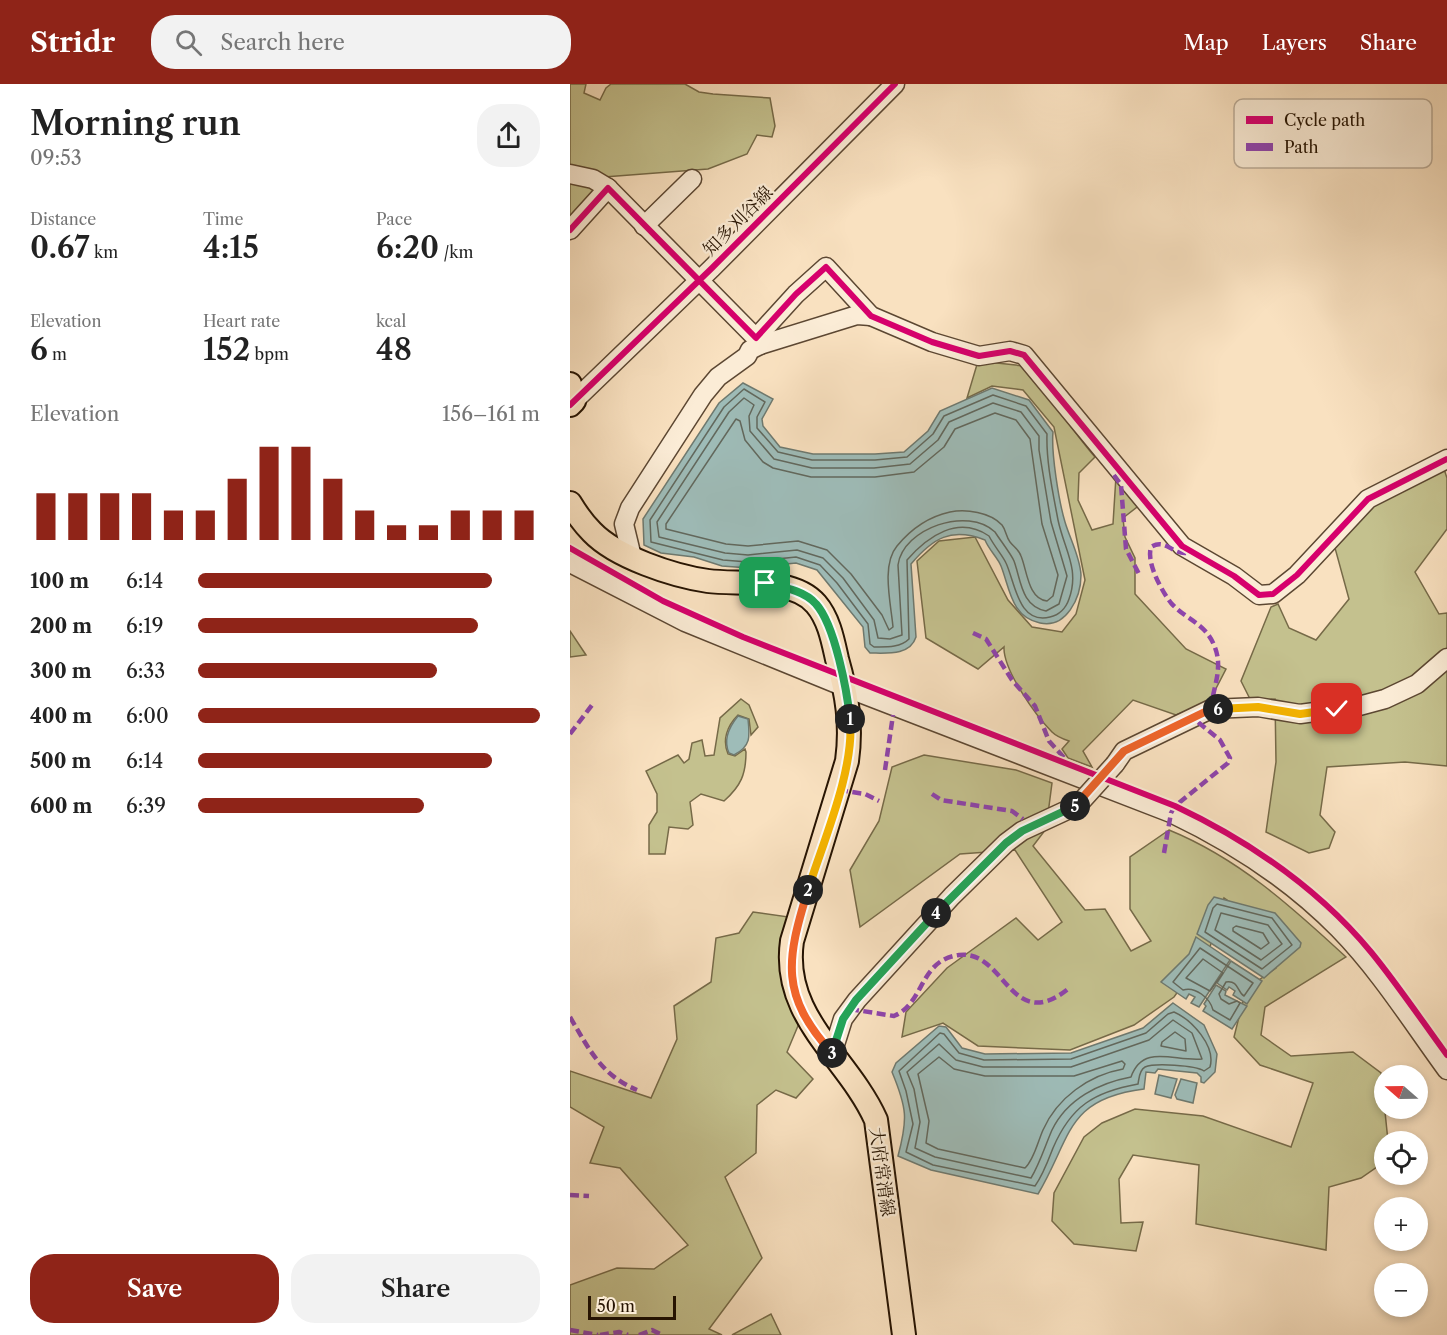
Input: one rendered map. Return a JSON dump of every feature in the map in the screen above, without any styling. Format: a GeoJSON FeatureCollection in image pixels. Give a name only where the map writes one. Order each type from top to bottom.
{"type":"FeatureCollection","features":[{"type":"Feature","properties":{"kind":"main road","name":"大府常滑線"},"geometry":{"type":"LineString","coordinates":[[570,503],[592,532],[607,545],[632,557],[676,574],[706,581],[765,583],[799,592],[816,603],[822,614],[847,688],[851,732],[847,761],[792,941],[789,961],[794,990],[800,1006],[832,1054],[867,1100],[876,1120],[904,1335]]}},
{"type":"Feature","properties":{"kind":"street","name":"知多刈谷線"},"geometry":{"type":"LineString","coordinates":[[571,397],[699,281],[895,84]]}},
{"type":"Feature","properties":{"kind":"street"},"geometry":{"type":"LineString","coordinates":[[570,174],[593,179],[608,188],[758,342]]}},
{"type":"Feature","properties":{"kind":"street"},"geometry":{"type":"LineString","coordinates":[[644,225],[692,179]]}},
{"type":"Feature","properties":{"kind":"street"},"geometry":{"type":"LineString","coordinates":[[570,230],[608,188]]}},
{"type":"Feature","properties":{"kind":"street"},"geometry":{"type":"LineString","coordinates":[[632,557],[624,524],[630,508],[703,395],[718,377],[747,356],[796,294],[826,267],[871,316]]}},
{"type":"Feature","properties":{"kind":"street"},"geometry":{"type":"LineString","coordinates":[[758,342],[857,315],[871,316],[932,342],[979,356],[1010,351],[1024,355],[1182,546],[1234,576],[1259,595],[1273,594],[1296,575],[1368,499],[1447,459]]}},
{"type":"Feature","properties":{"kind":"street"},"geometry":{"type":"LineString","coordinates":[[570,563],[685,622],[847,688],[1171,813],[1220,837],[1259,861],[1340,930],[1367,961],[1447,1070]]}},
{"type":"Feature","properties":{"kind":"street"},"geometry":{"type":"LineString","coordinates":[[832,1054],[843,1019],[856,1000],[968,879],[1022,831],[1078,805],[1124,751],[1211,709],[1258,707],[1300,714],[1359,706],[1385,699],[1417,684],[1447,658]]}},
{"type":"Feature","properties":{"kind":"shaded area"},"geometry":{"type":"Polygon","coordinates":[[[570,84],[586,84],[584,93],[600,100],[606,88],[611,84],[685,84],[699,92],[770,98],[775,126],[772,137],[757,135],[747,154],[708,169],[604,177],[570,168],[570,84]]]}},
{"type":"Feature","properties":{"kind":"shaded area"},"geometry":{"type":"Polygon","coordinates":[[[570,179],[594,184],[596,193],[570,222],[570,179]]]}},
{"type":"Feature","properties":{"kind":"shaded area"},"geometry":{"type":"Polygon","coordinates":[[[978,361],[1024,366],[1095,457],[1079,473],[1078,500],[1092,530],[1113,524],[1116,476],[1141,504],[1123,518],[1125,537],[1135,558],[1135,594],[1186,649],[1226,669],[1209,702],[1176,715],[1133,700],[1083,751],[1092,767],[1068,758],[1062,749],[1069,741],[1052,732],[1030,704],[1009,668],[1004,647],[978,669],[926,638],[917,561],[939,541],[975,537],[1008,600],[1032,627],[1062,632],[1076,614],[1085,580],[1054,427],[1023,390],[992,386],[967,398],[978,361]]]}},
{"type":"Feature","properties":{"kind":"shaded area"},"geometry":{"type":"Polygon","coordinates":[[[1444,469],[1447,478],[1447,529],[1415,572],[1439,614],[1447,613],[1447,766],[1405,762],[1327,767],[1320,815],[1335,832],[1329,848],[1309,853],[1266,832],[1276,762],[1275,699],[1251,701],[1241,681],[1271,607],[1278,604],[1289,628],[1316,640],[1349,599],[1335,548],[1368,509],[1444,469]]]}},
{"type":"Feature","properties":{"kind":"shaded area"},"geometry":{"type":"Polygon","coordinates":[[[570,631],[586,655],[570,657],[570,631]]]}},
{"type":"Feature","properties":{"kind":"shaded area"},"geometry":{"type":"Polygon","coordinates":[[[741,699],[749,705],[758,727],[751,735],[749,719],[738,715],[727,733],[725,744],[728,754],[735,756],[745,749],[746,752],[744,773],[738,785],[724,801],[701,794],[690,802],[693,825],[688,829],[669,827],[665,854],[649,854],[649,825],[657,812],[657,794],[646,771],[678,755],[684,763],[689,759],[692,743],[702,740],[705,756],[714,755],[720,718],[741,699]]]}},
{"type":"Feature","properties":{"kind":"shaded area"},"geometry":{"type":"Polygon","coordinates":[[[924,755],[1016,770],[1052,783],[1046,829],[1033,846],[1085,910],[1105,909],[1131,951],[1151,941],[1130,909],[1130,857],[1169,830],[1194,841],[1241,869],[1284,902],[1346,957],[1265,1007],[1261,1035],[1291,1056],[1353,1052],[1374,1068],[1374,1119],[1386,1119],[1387,1131],[1374,1131],[1374,1169],[1361,1178],[1329,1187],[1326,1250],[1196,1224],[1199,1165],[1133,1155],[1119,1179],[1121,1223],[1143,1222],[1136,1251],[1074,1244],[1052,1221],[1054,1193],[1084,1137],[1102,1123],[1135,1109],[1203,1116],[1291,1147],[1313,1083],[1260,1065],[1234,1037],[1246,989],[1276,968],[1283,939],[1224,898],[1210,947],[1174,997],[1134,1025],[1070,1050],[978,1046],[943,1023],[902,1037],[906,1012],[947,968],[1016,918],[1038,940],[1062,922],[1015,850],[960,854],[860,927],[850,870],[879,821],[892,767],[924,755]]]}},
{"type":"Feature","properties":{"kind":"shaded area"},"geometry":{"type":"Polygon","coordinates":[[[753,912],[789,917],[782,947],[781,971],[787,993],[800,1021],[787,1052],[813,1079],[796,1098],[776,1090],[757,1105],[756,1153],[725,1177],[762,1258],[709,1329],[722,1335],[570,1335],[570,1285],[617,1268],[654,1269],[688,1245],[620,1168],[590,1163],[604,1127],[570,1107],[570,1071],[651,1098],[677,1039],[674,1006],[711,982],[716,938],[739,933],[753,912]]]}},
{"type":"Feature","properties":{"kind":"shaded area"},"geometry":{"type":"Polygon","coordinates":[[[771,1314],[781,1335],[732,1335],[771,1314]]]}},
{"type":"Feature","properties":{"kind":"water"},"geometry":{"type":"Polygon","coordinates":[[[743,383],[773,399],[762,419],[763,426],[780,447],[813,454],[904,452],[928,431],[940,411],[992,388],[1029,400],[1053,432],[1054,464],[1060,502],[1080,568],[1078,593],[1070,610],[1064,617],[1049,624],[1030,620],[1023,615],[1013,601],[1001,566],[985,540],[973,536],[952,535],[927,547],[911,564],[916,637],[913,643],[909,648],[897,652],[870,653],[865,647],[863,627],[817,570],[796,563],[749,568],[722,566],[694,557],[661,553],[644,545],[643,519],[719,403],[743,383]]]}},
{"type":"Feature","properties":{"kind":"water"},"geometry":{"type":"Polygon","coordinates":[[[738,716],[748,719],[749,736],[744,748],[734,755],[729,753],[727,738],[738,716]]]}},
{"type":"Feature","properties":{"kind":"water"},"geometry":{"type":"Polygon","coordinates":[[[1214,897],[1275,913],[1301,943],[1300,947],[1264,978],[1197,934],[1208,905],[1214,897]]]}},
{"type":"Feature","properties":{"kind":"water"},"geometry":{"type":"Polygon","coordinates":[[[1196,937],[1230,960],[1199,1007],[1191,1003],[1195,997],[1189,994],[1186,999],[1161,982],[1189,954],[1196,937]]]}},
{"type":"Feature","properties":{"kind":"water"},"geometry":{"type":"Polygon","coordinates":[[[1231,961],[1262,981],[1247,1004],[1233,995],[1235,991],[1229,987],[1227,990],[1217,983],[1231,961]]]}},
{"type":"Feature","properties":{"kind":"water"},"geometry":{"type":"Polygon","coordinates":[[[1216,985],[1226,991],[1225,995],[1247,1006],[1232,1029],[1203,1011],[1206,1006],[1204,1004],[1216,985]]]}},
{"type":"Feature","properties":{"kind":"water"},"geometry":{"type":"Polygon","coordinates":[[[1173,1003],[1204,1025],[1217,1054],[1215,1072],[1204,1083],[1201,1082],[1201,1077],[1197,1073],[1158,1069],[1155,1073],[1146,1072],[1144,1089],[1118,1094],[1099,1102],[1074,1124],[1038,1194],[931,1170],[898,1156],[904,1114],[901,1095],[892,1072],[896,1063],[939,1026],[946,1027],[962,1048],[985,1054],[1071,1053],[1143,1028],[1173,1003]]]}},
{"type":"Feature","properties":{"kind":"water"},"geometry":{"type":"Polygon","coordinates":[[[1159,1075],[1177,1079],[1171,1098],[1155,1094],[1159,1075]]]}},
{"type":"Feature","properties":{"kind":"water"},"geometry":{"type":"Polygon","coordinates":[[[1181,1079],[1197,1083],[1193,1103],[1177,1099],[1175,1095],[1181,1079]]]}},
{"type":"Feature","properties":{"kind":"marked path"},"geometry":{"type":"LineString","coordinates":[[1114,475],[1121,485],[1126,549],[1139,574]]}},
{"type":"Feature","properties":{"kind":"marked path"},"geometry":{"type":"LineString","coordinates":[[1186,553],[1160,544],[1151,547],[1150,553],[1152,568],[1171,603],[1200,626],[1214,645],[1218,669],[1211,709]]}},
{"type":"Feature","properties":{"kind":"marked path"},"geometry":{"type":"LineString","coordinates":[[973,633],[986,639],[1012,680],[1035,706],[1049,741],[1067,761]]}},
{"type":"Feature","properties":{"kind":"marked path"},"geometry":{"type":"LineString","coordinates":[[570,734],[592,705]]}},
{"type":"Feature","properties":{"kind":"marked path"},"geometry":{"type":"LineString","coordinates":[[885,770],[893,715]]}},
{"type":"Feature","properties":{"kind":"marked path"},"geometry":{"type":"LineString","coordinates":[[1164,853],[1171,813],[1175,806],[1228,763],[1230,758],[1220,740],[1193,718]]}},
{"type":"Feature","properties":{"kind":"marked path"},"geometry":{"type":"LineString","coordinates":[[839,790],[865,794],[879,801]]}},
{"type":"Feature","properties":{"kind":"marked path"},"geometry":{"type":"LineString","coordinates":[[932,794],[941,800],[1012,811],[1023,819]]}},
{"type":"Feature","properties":{"kind":"marked path"},"geometry":{"type":"LineString","coordinates":[[850,1009],[894,1016],[912,1002],[936,965],[959,955],[975,957],[987,964],[1020,997],[1033,1002],[1049,1000],[1068,989]]}},
{"type":"Feature","properties":{"kind":"marked path"},"geometry":{"type":"LineString","coordinates":[[570,1017],[590,1050],[605,1069],[637,1090]]}},
{"type":"Feature","properties":{"kind":"marked path"},"geometry":{"type":"LineString","coordinates":[[570,1195],[589,1196]]}},
{"type":"Feature","properties":{"kind":"marked path"},"geometry":{"type":"LineString","coordinates":[[570,1330],[598,1335]]}},
{"type":"Feature","properties":{"kind":"marked path"},"geometry":{"type":"LineString","coordinates":[[639,1335],[652,1330],[662,1335]]}},
{"type":"Feature","properties":{"kind":"marked path"},"geometry":{"type":"LineString","coordinates":[[600,1335],[619,1332],[628,1335]]}},
{"type":"Feature","properties":{"kind":"cycle path"},"geometry":{"type":"LineString","coordinates":[[570,405],[712,268],[895,84]]}},
{"type":"Feature","properties":{"kind":"cycle path"},"geometry":{"type":"LineString","coordinates":[[570,230],[608,188],[756,338],[796,294],[826,267],[871,316],[932,342],[979,356],[1010,351],[1024,355],[1182,546],[1234,576],[1259,595],[1273,594],[1297,575],[1368,499],[1447,459]]}},
{"type":"Feature","properties":{"kind":"cycle path"},"geometry":{"type":"LineString","coordinates":[[570,548],[663,601],[743,637],[1175,806],[1229,835],[1281,868],[1328,907],[1350,929],[1391,977],[1447,1055]]}},
{"type":"Feature","properties":{"kind":"route"},"geometry":{"type":"LineString","coordinates":[[765,583],[799,592],[816,603],[829,628],[847,688],[851,732],[847,761],[792,941],[789,961],[794,990],[800,1006],[832,1054],[843,1019],[856,1000],[968,879],[1022,831],[1078,805],[1124,751],[1211,709],[1258,707],[1291,714],[1337,709]]}}]}
